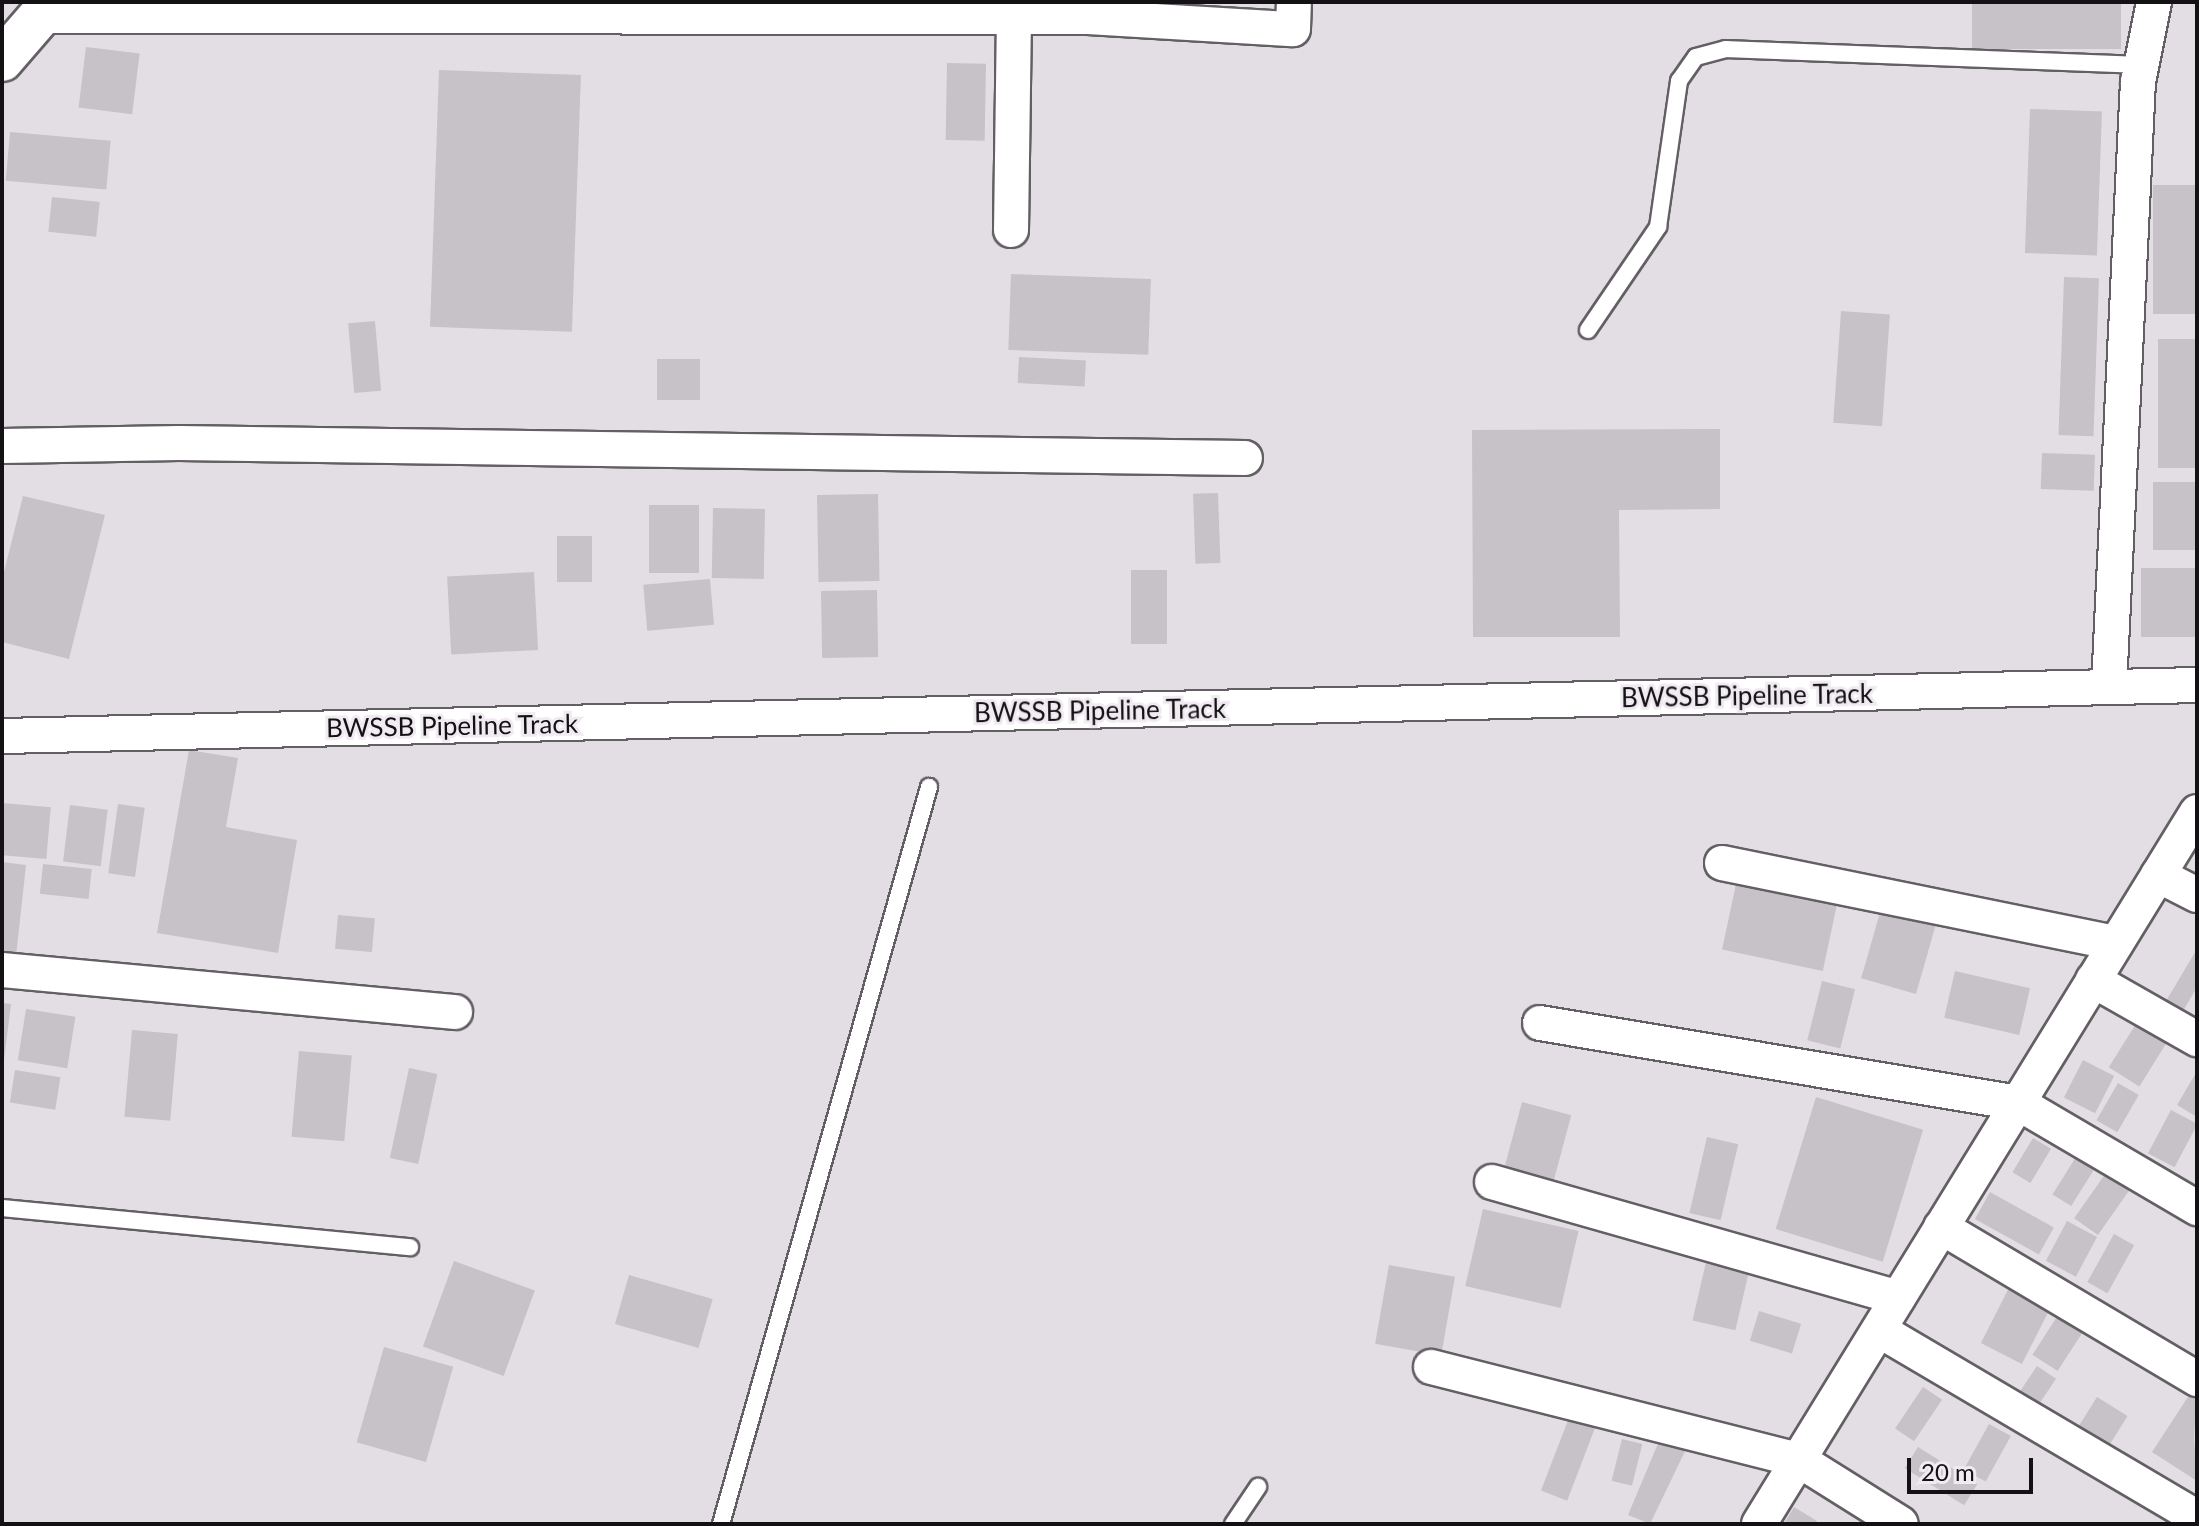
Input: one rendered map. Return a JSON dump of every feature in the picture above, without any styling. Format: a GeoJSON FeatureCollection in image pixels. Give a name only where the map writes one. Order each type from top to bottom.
{"type":"FeatureCollection","features":[{"type":"Feature","properties":{"kind":"street"},"geometry":{"type":"LineString","coordinates":[[2,60],[46,9],[922,10],[1014,17],[1130,10],[1293,29],[1294,2]]}},
{"type":"Feature","properties":{"kind":"street"},"geometry":{"type":"LineString","coordinates":[[2109,687],[2141,65],[2154,2]]}},
{"type":"Feature","properties":{"kind":"street"},"geometry":{"type":"LineString","coordinates":[[1011,230],[1014,17]]}},
{"type":"Feature","properties":{"kind":"street"},"geometry":{"type":"LineString","coordinates":[[2,446],[179,443],[1245,458]]}},
{"type":"Feature","properties":{"kind":"street","name":"BWSSB Pipeline Track"},"geometry":{"type":"LineString","coordinates":[[2,736],[2197,685]]}},
{"type":"Feature","properties":{"kind":"street"},"geometry":{"type":"LineString","coordinates":[[1759,1524],[2197,812]]}},
{"type":"Feature","properties":{"kind":"street"},"geometry":{"type":"LineString","coordinates":[[1722,863],[2116,943]]}},
{"type":"Feature","properties":{"kind":"street"},"geometry":{"type":"LineString","coordinates":[[2158,875],[2197,895]]}},
{"type":"Feature","properties":{"kind":"street"},"geometry":{"type":"LineString","coordinates":[[2,970],[455,1012]]}},
{"type":"Feature","properties":{"kind":"street"},"geometry":{"type":"LineString","coordinates":[[2093,980],[2197,1039]]}},
{"type":"Feature","properties":{"kind":"street"},"geometry":{"type":"LineString","coordinates":[[1540,1023],[2018,1103],[2197,1208]]}},
{"type":"Feature","properties":{"kind":"street"},"geometry":{"type":"LineString","coordinates":[[1492,1182],[1898,1298]]}},
{"type":"Feature","properties":{"kind":"street"},"geometry":{"type":"LineString","coordinates":[[1941,1227],[2197,1379]]}},
{"type":"Feature","properties":{"kind":"street"},"geometry":{"type":"LineString","coordinates":[[1879,1330],[2197,1517]]}},
{"type":"Feature","properties":{"kind":"street"},"geometry":{"type":"LineString","coordinates":[[1431,1367],[1799,1460],[1901,1524]]}},
{"type":"Feature","properties":{"kind":"lane"},"geometry":{"type":"LineString","coordinates":[[1588,330],[1658,227],[1679,81],[1696,57],[1726,49],[2141,65]]}},
{"type":"Feature","properties":{"kind":"lane"},"geometry":{"type":"LineString","coordinates":[[721,1524],[929,787]]}},
{"type":"Feature","properties":{"kind":"lane"},"geometry":{"type":"LineString","coordinates":[[2,1208],[410,1247]]}},
{"type":"Feature","properties":{"kind":"lane"},"geometry":{"type":"LineString","coordinates":[[1233,1524],[1258,1487]]}},
{"type":"Feature","properties":{"kind":"building"},"geometry":{"type":"Polygon","coordinates":[[[1972,2],[2121,2],[2121,49],[1972,49],[1972,2]]]}},
{"type":"Feature","properties":{"kind":"building"},"geometry":{"type":"Polygon","coordinates":[[[86,47],[140,54],[132,114],[79,108],[86,47]]]}},
{"type":"Feature","properties":{"kind":"building"},"geometry":{"type":"Polygon","coordinates":[[[947,63],[986,64],[985,141],[946,140],[947,63]]]}},
{"type":"Feature","properties":{"kind":"building"},"geometry":{"type":"Polygon","coordinates":[[[439,70],[581,75],[572,332],[430,327],[439,70]]]}},
{"type":"Feature","properties":{"kind":"building"},"geometry":{"type":"Polygon","coordinates":[[[2030,109],[2102,112],[2097,255],[2025,253],[2030,109]]]}},
{"type":"Feature","properties":{"kind":"building"},"geometry":{"type":"Polygon","coordinates":[[[10,132],[111,141],[106,190],[6,181],[10,132]]]}},
{"type":"Feature","properties":{"kind":"building"},"geometry":{"type":"Polygon","coordinates":[[[2153,185],[2197,185],[2197,314],[2153,314],[2153,185]]]}},
{"type":"Feature","properties":{"kind":"building"},"geometry":{"type":"Polygon","coordinates":[[[52,197],[100,202],[96,237],[48,232],[52,197]]]}},
{"type":"Feature","properties":{"kind":"building"},"geometry":{"type":"Polygon","coordinates":[[[1011,274],[1151,279],[1148,355],[1008,350],[1011,274]]]}},
{"type":"Feature","properties":{"kind":"building"},"geometry":{"type":"Polygon","coordinates":[[[2064,277],[2099,278],[2093,436],[2058,435],[2064,277]]]}},
{"type":"Feature","properties":{"kind":"building"},"geometry":{"type":"Polygon","coordinates":[[[1841,311],[1890,314],[1882,426],[1833,423],[1841,311]]]}},
{"type":"Feature","properties":{"kind":"building"},"geometry":{"type":"Polygon","coordinates":[[[375,321],[381,391],[354,393],[348,323],[375,321]]]}},
{"type":"Feature","properties":{"kind":"building"},"geometry":{"type":"Polygon","coordinates":[[[2158,339],[2197,339],[2197,468],[2158,468],[2158,339]]]}},
{"type":"Feature","properties":{"kind":"building"},"geometry":{"type":"Polygon","coordinates":[[[1019,357],[1086,361],[1085,386],[1018,383],[1019,357]]]}},
{"type":"Feature","properties":{"kind":"building"},"geometry":{"type":"Polygon","coordinates":[[[657,359],[700,359],[700,400],[657,400],[657,359]]]}},
{"type":"Feature","properties":{"kind":"building"},"geometry":{"type":"Polygon","coordinates":[[[1720,429],[1720,509],[1619,510],[1620,637],[1473,637],[1472,430],[1720,429]]]}},
{"type":"Feature","properties":{"kind":"building"},"geometry":{"type":"Polygon","coordinates":[[[2042,453],[2095,455],[2094,491],[2041,489],[2042,453]]]}},
{"type":"Feature","properties":{"kind":"building"},"geometry":{"type":"Polygon","coordinates":[[[2153,482],[2197,482],[2197,550],[2153,550],[2153,482]]]}},
{"type":"Feature","properties":{"kind":"building"},"geometry":{"type":"Polygon","coordinates":[[[1218,493],[1220,563],[1195,564],[1193,494],[1218,493]]]}},
{"type":"Feature","properties":{"kind":"building"},"geometry":{"type":"Polygon","coordinates":[[[878,494],[880,581],[819,582],[817,495],[878,494]]]}},
{"type":"Feature","properties":{"kind":"building"},"geometry":{"type":"Polygon","coordinates":[[[23,496],[105,515],[69,659],[2,642],[2,580],[23,496]]]}},
{"type":"Feature","properties":{"kind":"building"},"geometry":{"type":"Polygon","coordinates":[[[649,505],[699,505],[699,573],[649,573],[649,505]]]}},
{"type":"Feature","properties":{"kind":"building"},"geometry":{"type":"Polygon","coordinates":[[[713,508],[765,509],[764,579],[712,578],[713,508]]]}},
{"type":"Feature","properties":{"kind":"building"},"geometry":{"type":"Polygon","coordinates":[[[557,536],[592,536],[592,582],[557,582],[557,536]]]}},
{"type":"Feature","properties":{"kind":"building"},"geometry":{"type":"Polygon","coordinates":[[[2141,568],[2197,568],[2197,637],[2141,637],[2141,568]]]}},
{"type":"Feature","properties":{"kind":"building"},"geometry":{"type":"Polygon","coordinates":[[[1131,570],[1167,570],[1167,644],[1131,644],[1131,570]]]}},
{"type":"Feature","properties":{"kind":"building"},"geometry":{"type":"Polygon","coordinates":[[[534,572],[538,650],[451,654],[447,577],[534,572]]]}},
{"type":"Feature","properties":{"kind":"building"},"geometry":{"type":"Polygon","coordinates":[[[710,579],[714,625],[647,631],[643,585],[710,579]]]}},
{"type":"Feature","properties":{"kind":"building"},"geometry":{"type":"Polygon","coordinates":[[[877,590],[878,657],[822,658],[821,591],[877,590]]]}},
{"type":"Feature","properties":{"kind":"building"},"geometry":{"type":"Polygon","coordinates":[[[189,750],[238,758],[226,827],[297,840],[278,953],[157,933],[189,750]]]}},
{"type":"Feature","properties":{"kind":"building"},"geometry":{"type":"Polygon","coordinates":[[[2,803],[51,807],[46,859],[2,855],[2,803]]]}},
{"type":"Feature","properties":{"kind":"building"},"geometry":{"type":"Polygon","coordinates":[[[118,804],[145,808],[135,877],[108,873],[118,804]]]}},
{"type":"Feature","properties":{"kind":"building"},"geometry":{"type":"Polygon","coordinates":[[[70,805],[108,810],[101,866],[63,862],[70,805]]]}},
{"type":"Feature","properties":{"kind":"building"},"geometry":{"type":"Polygon","coordinates":[[[2,862],[26,865],[16,956],[2,954],[2,862]]]}},
{"type":"Feature","properties":{"kind":"building"},"geometry":{"type":"Polygon","coordinates":[[[43,864],[92,869],[89,899],[40,894],[43,864]]]}},
{"type":"Feature","properties":{"kind":"building"},"geometry":{"type":"Polygon","coordinates":[[[1736,884],[1837,905],[1823,971],[1722,950],[1736,884]]]}},
{"type":"Feature","properties":{"kind":"building"},"geometry":{"type":"Polygon","coordinates":[[[1881,909],[1936,925],[1916,994],[1861,978],[1881,909]]]}},
{"type":"Feature","properties":{"kind":"building"},"geometry":{"type":"Polygon","coordinates":[[[338,915],[375,918],[372,952],[335,949],[338,915]]]}},
{"type":"Feature","properties":{"kind":"building"},"geometry":{"type":"Polygon","coordinates":[[[2197,949],[2197,987],[2183,1011],[2166,1001],[2197,949]]]}},
{"type":"Feature","properties":{"kind":"building"},"geometry":{"type":"Polygon","coordinates":[[[1955,971],[2030,988],[2019,1035],[1944,1018],[1955,971]]]}},
{"type":"Feature","properties":{"kind":"building"},"geometry":{"type":"Polygon","coordinates":[[[1822,981],[1855,989],[1840,1048],[1807,1040],[1822,981]]]}},
{"type":"Feature","properties":{"kind":"building"},"geometry":{"type":"Polygon","coordinates":[[[2,1003],[11,1004],[4,1060],[2,1060],[2,1003]]]}},
{"type":"Feature","properties":{"kind":"building"},"geometry":{"type":"Polygon","coordinates":[[[26,1009],[75,1017],[67,1068],[18,1060],[26,1009]]]}},
{"type":"Feature","properties":{"kind":"building"},"geometry":{"type":"Polygon","coordinates":[[[2139,1019],[2170,1038],[2139,1086],[2109,1067],[2139,1019]]]}},
{"type":"Feature","properties":{"kind":"building"},"geometry":{"type":"Polygon","coordinates":[[[132,1030],[178,1034],[170,1121],[124,1117],[132,1030]]]}},
{"type":"Feature","properties":{"kind":"building"},"geometry":{"type":"Polygon","coordinates":[[[299,1051],[352,1056],[344,1141],[292,1137],[299,1051]]]}},
{"type":"Feature","properties":{"kind":"building"},"geometry":{"type":"Polygon","coordinates":[[[2083,1060],[2114,1076],[2095,1113],[2064,1097],[2083,1060]]]}},
{"type":"Feature","properties":{"kind":"building"},"geometry":{"type":"Polygon","coordinates":[[[409,1068],[437,1074],[418,1164],[390,1158],[409,1068]]]}},
{"type":"Feature","properties":{"kind":"building"},"geometry":{"type":"Polygon","coordinates":[[[15,1070],[60,1077],[55,1110],[10,1103],[15,1070]]]}},
{"type":"Feature","properties":{"kind":"building"},"geometry":{"type":"Polygon","coordinates":[[[2197,1071],[2197,1117],[2177,1105],[2197,1071]]]}},
{"type":"Feature","properties":{"kind":"building"},"geometry":{"type":"Polygon","coordinates":[[[2118,1083],[2139,1095],[2117,1132],[2096,1120],[2118,1083]]]}},
{"type":"Feature","properties":{"kind":"building"},"geometry":{"type":"Polygon","coordinates":[[[1816,1097],[1923,1130],[1883,1262],[1776,1229],[1816,1097]]]}},
{"type":"Feature","properties":{"kind":"building"},"geometry":{"type":"Polygon","coordinates":[[[1522,1102],[1571,1115],[1552,1186],[1503,1173],[1522,1102]]]}},
{"type":"Feature","properties":{"kind":"building"},"geometry":{"type":"Polygon","coordinates":[[[2171,1110],[2197,1124],[2174,1167],[2148,1153],[2171,1110]]]}},
{"type":"Feature","properties":{"kind":"building"},"geometry":{"type":"Polygon","coordinates":[[[1707,1137],[1738,1144],[1721,1220],[1689,1213],[1707,1137]]]}},
{"type":"Feature","properties":{"kind":"building"},"geometry":{"type":"Polygon","coordinates":[[[2033,1138],[2051,1149],[2030,1183],[2012,1172],[2033,1138]]]}},
{"type":"Feature","properties":{"kind":"building"},"geometry":{"type":"Polygon","coordinates":[[[2079,1152],[2098,1164],[2071,1206],[2053,1194],[2079,1152]]]}},
{"type":"Feature","properties":{"kind":"building"},"geometry":{"type":"Polygon","coordinates":[[[2108,1170],[2132,1187],[2098,1235],[2074,1218],[2108,1170]]]}},
{"type":"Feature","properties":{"kind":"building"},"geometry":{"type":"Polygon","coordinates":[[[1990,1192],[2054,1227],[2039,1255],[1975,1219],[1990,1192]]]}},
{"type":"Feature","properties":{"kind":"building"},"geometry":{"type":"Polygon","coordinates":[[[1483,1209],[1578,1231],[1561,1308],[1465,1286],[1483,1209]]]}},
{"type":"Feature","properties":{"kind":"building"},"geometry":{"type":"Polygon","coordinates":[[[2067,1221],[2097,1237],[2076,1277],[2046,1261],[2067,1221]]]}},
{"type":"Feature","properties":{"kind":"building"},"geometry":{"type":"Polygon","coordinates":[[[2114,1234],[2134,1245],[2107,1293],[2087,1282],[2114,1234]]]}},
{"type":"Feature","properties":{"kind":"building"},"geometry":{"type":"Polygon","coordinates":[[[454,1261],[535,1290],[504,1376],[423,1347],[454,1261]]]}},
{"type":"Feature","properties":{"kind":"building"},"geometry":{"type":"Polygon","coordinates":[[[1706,1262],[1749,1272],[1735,1330],[1693,1320],[1706,1262]]]}},
{"type":"Feature","properties":{"kind":"building"},"geometry":{"type":"Polygon","coordinates":[[[1389,1265],[1455,1277],[1441,1355],[1375,1344],[1389,1265]]]}},
{"type":"Feature","properties":{"kind":"building"},"geometry":{"type":"Polygon","coordinates":[[[629,1275],[713,1299],[699,1348],[615,1324],[629,1275]]]}},
{"type":"Feature","properties":{"kind":"building"},"geometry":{"type":"Polygon","coordinates":[[[2014,1278],[2055,1299],[2022,1364],[1981,1343],[2014,1278]]]}},
{"type":"Feature","properties":{"kind":"building"},"geometry":{"type":"Polygon","coordinates":[[[2064,1306],[2089,1322],[2058,1371],[2032,1355],[2064,1306]]]}},
{"type":"Feature","properties":{"kind":"building"},"geometry":{"type":"Polygon","coordinates":[[[1759,1311],[1801,1324],[1792,1354],[1750,1341],[1759,1311]]]}},
{"type":"Feature","properties":{"kind":"building"},"geometry":{"type":"Polygon","coordinates":[[[384,1347],[453,1367],[426,1462],[357,1442],[384,1347]]]}},
{"type":"Feature","properties":{"kind":"building"},"geometry":{"type":"Polygon","coordinates":[[[2037,1366],[2056,1379],[2032,1415],[2013,1402],[2037,1366]]]}},
{"type":"Feature","properties":{"kind":"building"},"geometry":{"type":"Polygon","coordinates":[[[2197,1383],[2194,1438],[2197,1481],[2152,1452],[2197,1383]]]}},
{"type":"Feature","properties":{"kind":"building"},"geometry":{"type":"Polygon","coordinates":[[[1923,1387],[1942,1400],[1914,1441],[1895,1428],[1923,1387]]]}},
{"type":"Feature","properties":{"kind":"building"},"geometry":{"type":"Polygon","coordinates":[[[2097,1397],[2128,1416],[2103,1456],[2072,1437],[2097,1397]]]}},
{"type":"Feature","properties":{"kind":"building"},"geometry":{"type":"Polygon","coordinates":[[[1570,1415],[1596,1425],[1567,1501],[1541,1491],[1570,1415]]]}},
{"type":"Feature","properties":{"kind":"building"},"geometry":{"type":"Polygon","coordinates":[[[1989,1424],[2011,1436],[1986,1482],[1964,1469],[1989,1424]]]}},
{"type":"Feature","properties":{"kind":"building"},"geometry":{"type":"Polygon","coordinates":[[[1662,1434],[1688,1445],[1650,1524],[1628,1515],[1662,1434]]]}},
{"type":"Feature","properties":{"kind":"building"},"geometry":{"type":"Polygon","coordinates":[[[1622,1439],[1642,1444],[1632,1486],[1612,1481],[1622,1439]]]}},
{"type":"Feature","properties":{"kind":"building"},"geometry":{"type":"Polygon","coordinates":[[[1918,1447],[1977,1484],[1964,1505],[1905,1468],[1918,1447]]]}},
{"type":"Feature","properties":{"kind":"building"},"geometry":{"type":"Polygon","coordinates":[[[1794,1507],[1817,1521],[1815,1524],[1784,1524],[1794,1507]]]}}]}
